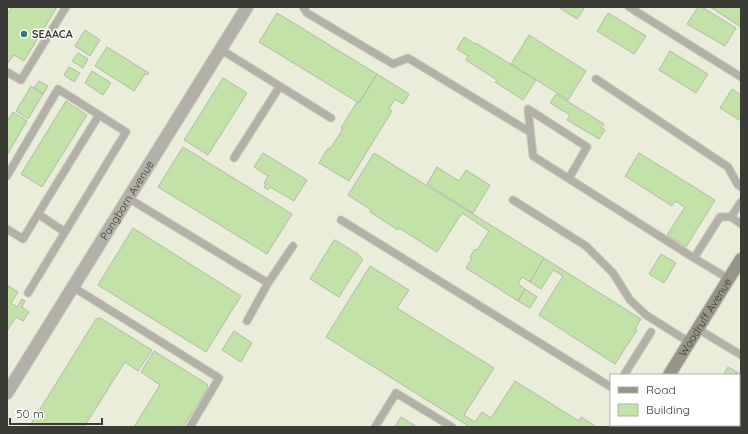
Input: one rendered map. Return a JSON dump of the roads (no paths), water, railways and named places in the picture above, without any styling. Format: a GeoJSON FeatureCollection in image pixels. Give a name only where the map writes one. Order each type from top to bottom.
{"type":"FeatureCollection","features":[{"type":"Feature","properties":{"kind":"main road","name":"Woodruff Avenue"},"geometry":{"type":"LineString","coordinates":[[670,374],[741,259]]}},
{"type":"Feature","properties":{"kind":"street","name":"Pangborn Avenue"},"geometry":{"type":"LineString","coordinates":[[7,394],[247,7]]}},
{"type":"Feature","properties":{"kind":"lane"},"geometry":{"type":"LineString","coordinates":[[7,72],[20,80],[66,7]]}},
{"type":"Feature","properties":{"kind":"lane"},"geometry":{"type":"LineString","coordinates":[[303,7],[307,12],[393,64],[408,58],[530,132]]}},
{"type":"Feature","properties":{"kind":"lane"},"geometry":{"type":"LineString","coordinates":[[629,7],[741,77]]}},
{"type":"Feature","properties":{"kind":"lane"},"geometry":{"type":"LineString","coordinates":[[220,49],[331,118]]}},
{"type":"Feature","properties":{"kind":"lane"},"geometry":{"type":"LineString","coordinates":[[596,79],[728,167],[738,186],[741,187]]}},
{"type":"Feature","properties":{"kind":"lane"},"geometry":{"type":"LineString","coordinates":[[234,158],[280,86]]}},
{"type":"Feature","properties":{"kind":"lane"},"geometry":{"type":"LineString","coordinates":[[7,176],[58,89],[126,132],[28,293]]}},
{"type":"Feature","properties":{"kind":"lane"},"geometry":{"type":"LineString","coordinates":[[569,178],[587,147],[528,109],[533,156],[729,279]]}},
{"type":"Feature","properties":{"kind":"lane"},"geometry":{"type":"LineString","coordinates":[[7,230],[23,239],[99,115]]}},
{"type":"Feature","properties":{"kind":"lane"},"geometry":{"type":"LineString","coordinates":[[128,198],[268,283]]}},
{"type":"Feature","properties":{"kind":"lane"},"geometry":{"type":"LineString","coordinates":[[513,200],[586,246],[613,273],[630,300],[646,315],[689,342]]}},
{"type":"Feature","properties":{"kind":"lane"},"geometry":{"type":"LineString","coordinates":[[731,218],[741,202]]}},
{"type":"Feature","properties":{"kind":"lane"},"geometry":{"type":"LineString","coordinates":[[38,214],[65,232]]}},
{"type":"Feature","properties":{"kind":"lane"},"geometry":{"type":"LineString","coordinates":[[694,258],[720,217],[731,218],[741,224]]}},
{"type":"Feature","properties":{"kind":"lane"},"geometry":{"type":"LineString","coordinates":[[341,220],[610,386]]}},
{"type":"Feature","properties":{"kind":"lane"},"geometry":{"type":"LineString","coordinates":[[247,321],[268,283],[293,246]]}},
{"type":"Feature","properties":{"kind":"lane"},"geometry":{"type":"LineString","coordinates":[[73,287],[219,378],[190,427]]}},
{"type":"Feature","properties":{"kind":"lane"},"geometry":{"type":"LineString","coordinates":[[698,329],[741,356]]}},
{"type":"Feature","properties":{"kind":"lane"},"geometry":{"type":"LineString","coordinates":[[625,374],[651,332]]}},
{"type":"Feature","properties":{"kind":"lane"},"geometry":{"type":"LineString","coordinates":[[376,427],[396,393],[452,427]]}},
{"type":"Feature","properties":{"kind":"place","name":"SEAACA"},"geometry":{"type":"Point","coordinates":[24,34]}}]}
